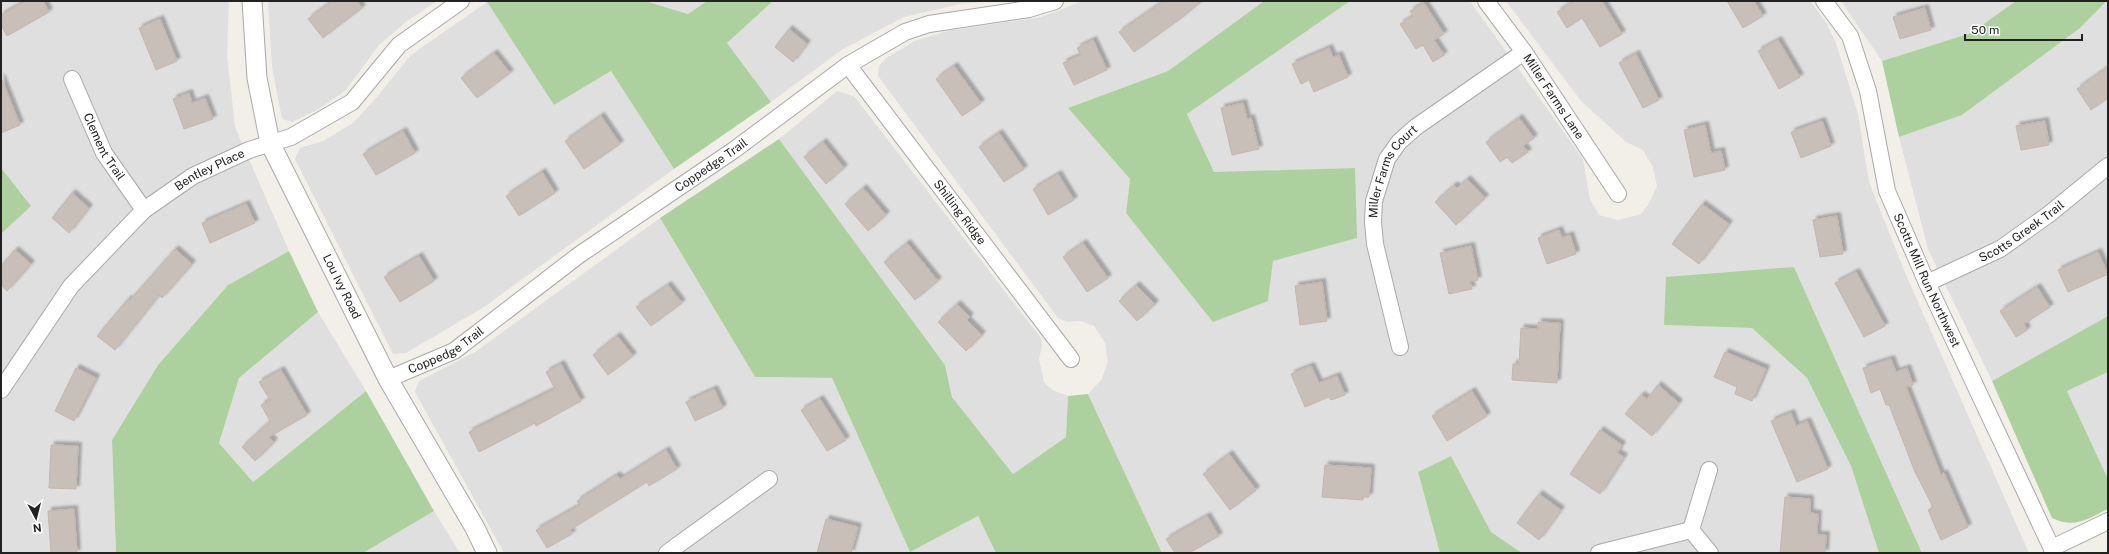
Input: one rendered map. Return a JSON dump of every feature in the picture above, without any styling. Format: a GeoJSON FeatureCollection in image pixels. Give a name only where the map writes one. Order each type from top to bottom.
{"type":"FeatureCollection","features":[{"type":"Feature","properties":{"kind":"street","name":"Lou Ivy Road"},"geometry":{"type":"LineString","coordinates":[[252,1],[257,78],[270,143],[388,378],[476,528],[487,553]]}},
{"type":"Feature","properties":{"kind":"street","name":"Bentley Place"},"geometry":{"type":"LineString","coordinates":[[1,390],[70,286],[144,210],[193,176],[249,150],[291,137],[352,102],[399,44],[461,1]]}},
{"type":"Feature","properties":{"kind":"street","name":"Coppedge Trail"},"geometry":{"type":"LineString","coordinates":[[388,378],[454,351],[579,256],[734,150],[848,65],[906,32],[929,24],[1029,9],[1055,1]]}},
{"type":"Feature","properties":{"kind":"street","name":"Miller Farms Lane"},"geometry":{"type":"LineString","coordinates":[[1486,1],[1524,52],[1618,194]]}},
{"type":"Feature","properties":{"kind":"street","name":"Scotts Mill Run Northwest"},"geometry":{"type":"LineString","coordinates":[[1824,1],[1850,36],[1868,91],[1887,191],[1927,283],[2053,550]]}},
{"type":"Feature","properties":{"kind":"street","name":"Miller Farms Court"},"geometry":{"type":"LineString","coordinates":[[1400,347],[1375,244],[1373,222],[1374,201],[1387,159],[1399,142],[1416,127],[1524,52]]}},
{"type":"Feature","properties":{"kind":"street","name":"Shilling Ridge"},"geometry":{"type":"LineString","coordinates":[[848,65],[1071,359]]}},
{"type":"Feature","properties":{"kind":"street","name":"Clement Trail"},"geometry":{"type":"LineString","coordinates":[[72,79],[104,153],[144,210]]}},
{"type":"Feature","properties":{"kind":"street","name":"Scotts Greek Trail"},"geometry":{"type":"LineString","coordinates":[[1927,283],[2000,249],[2048,215],[2108,166]]}},
{"type":"Feature","properties":{"kind":"street"},"geometry":{"type":"LineString","coordinates":[[1691,530],[1709,470]]}},
{"type":"Feature","properties":{"kind":"street"},"geometry":{"type":"LineString","coordinates":[[667,553],[769,479]]}},
{"type":"Feature","properties":{"kind":"street"},"geometry":{"type":"LineString","coordinates":[[2053,550],[2108,521]]}},
{"type":"Feature","properties":{"kind":"street"},"geometry":{"type":"LineString","coordinates":[[1599,553],[1691,530]]}},
{"type":"Feature","properties":{"kind":"street"},"geometry":{"type":"LineString","coordinates":[[1691,530],[1710,553]]}},
{"type":"Feature","properties":{"kind":"shaded area"},"geometry":{"type":"Polygon","coordinates":[[[1,1],[229,1],[227,54],[235,127],[289,251],[228,285],[158,365],[112,440],[116,553],[1,553],[1,234],[30,206],[1,168],[1,1]]]}},
{"type":"Feature","properties":{"kind":"shaded area"},"geometry":{"type":"Polygon","coordinates":[[[268,1],[437,1],[407,21],[379,45],[345,91],[317,110],[292,122],[282,119],[272,67],[268,1]]]}},
{"type":"Feature","properties":{"kind":"shaded area"},"geometry":{"type":"Polygon","coordinates":[[[645,1],[707,1],[688,14],[645,1]]]}},
{"type":"Feature","properties":{"kind":"shaded area"},"geometry":{"type":"Polygon","coordinates":[[[773,1],[995,1],[960,4],[904,17],[843,49],[771,102],[727,43],[773,1]]]}},
{"type":"Feature","properties":{"kind":"shaded area"},"geometry":{"type":"Polygon","coordinates":[[[1083,1],[1264,1],[1168,71],[1068,108],[1130,179],[1126,213],[1268,301],[1273,261],[1356,238],[1354,168],[1214,173],[1187,114],[1350,1],[1470,1],[1583,159],[1590,199],[1599,215],[1618,220],[1641,214],[1648,205],[1657,186],[1653,167],[1643,150],[1626,142],[1581,101],[1506,1],[1810,1],[1827,24],[1836,43],[1858,114],[1869,182],[1906,275],[2029,553],[1922,553],[1794,267],[1664,325],[1752,328],[1807,378],[1851,466],[1879,553],[1522,553],[1491,532],[1451,456],[1418,472],[1440,553],[1162,553],[1088,394],[1102,379],[1108,362],[1105,343],[1094,326],[1080,321],[1068,322],[1058,318],[878,76],[879,66],[886,58],[915,41],[947,31],[1041,17],[1083,1]]]}},
{"type":"Feature","properties":{"kind":"shaded area"},"geometry":{"type":"Polygon","coordinates":[[[1841,1],[2016,1],[1971,33],[1882,61],[1841,1]]]}},
{"type":"Feature","properties":{"kind":"shaded area"},"geometry":{"type":"Polygon","coordinates":[[[2108,1],[2108,316],[1992,381],[1928,249],[1899,137],[1962,115],[2080,28],[2108,1]]]}},
{"type":"Feature","properties":{"kind":"shaded area"},"geometry":{"type":"Polygon","coordinates":[[[487,2],[554,105],[611,71],[674,169],[484,307],[406,353],[393,354],[295,159],[300,148],[323,141],[353,123],[376,98],[411,55],[487,2]]]}},
{"type":"Feature","properties":{"kind":"shaded area"},"geometry":{"type":"Polygon","coordinates":[[[837,91],[854,96],[1041,338],[1042,346],[1039,359],[1044,382],[1052,390],[1068,396],[1066,437],[1013,474],[952,397],[945,365],[779,139],[837,91]]]}},
{"type":"Feature","properties":{"kind":"shaded area"},"geometry":{"type":"Polygon","coordinates":[[[660,218],[755,377],[832,378],[910,552],[978,516],[996,553],[504,553],[415,392],[419,381],[475,352],[660,218]]]}},
{"type":"Feature","properties":{"kind":"shaded area"},"geometry":{"type":"Polygon","coordinates":[[[318,312],[366,391],[253,482],[219,443],[239,378],[318,312]]]}},
{"type":"Feature","properties":{"kind":"shaded area"},"geometry":{"type":"Polygon","coordinates":[[[2108,372],[2108,479],[2067,391],[2108,372]]]}},
{"type":"Feature","properties":{"kind":"shaded area"},"geometry":{"type":"Polygon","coordinates":[[[434,511],[460,553],[363,553],[434,511]]]}},
{"type":"Feature","properties":{"kind":"green space"},"geometry":{"type":"Polygon","coordinates":[[[645,1],[688,14],[707,1],[773,1],[727,43],[771,102],[674,169],[611,71],[554,105],[487,2],[645,1]]]}},
{"type":"Feature","properties":{"kind":"green space"},"geometry":{"type":"Polygon","coordinates":[[[1264,1],[1350,1],[1187,114],[1214,172],[1355,168],[1357,238],[1273,261],[1268,301],[1213,322],[1126,213],[1130,179],[1068,108],[1168,71],[1264,1]]]}},
{"type":"Feature","properties":{"kind":"green space"},"geometry":{"type":"Polygon","coordinates":[[[2016,1],[2107,1],[2080,28],[1962,115],[1899,137],[1882,61],[1971,33],[2016,1]]]}},
{"type":"Feature","properties":{"kind":"green space"},"geometry":{"type":"Polygon","coordinates":[[[779,139],[945,365],[952,397],[1013,474],[1066,437],[1068,396],[1088,394],[1162,553],[996,553],[978,516],[910,552],[832,378],[755,377],[660,218],[779,139]]]}},
{"type":"Feature","properties":{"kind":"green space"},"geometry":{"type":"Polygon","coordinates":[[[1,168],[31,206],[1,234],[1,168]]]}},
{"type":"Feature","properties":{"kind":"green space"},"geometry":{"type":"Polygon","coordinates":[[[289,251],[318,312],[239,378],[219,443],[253,482],[366,391],[434,511],[363,553],[116,553],[112,440],[158,365],[228,285],[289,251]]]}},
{"type":"Feature","properties":{"kind":"green space"},"geometry":{"type":"Polygon","coordinates":[[[1794,267],[1922,553],[1879,553],[1851,466],[1807,378],[1752,328],[1664,325],[1666,277],[1794,267]]]}},
{"type":"Feature","properties":{"kind":"green space"},"geometry":{"type":"Polygon","coordinates":[[[2108,316],[2108,372],[2067,391],[2108,479],[2108,509],[2087,519],[2074,523],[2068,523],[2052,518],[1992,381],[2108,316]]]}},
{"type":"Feature","properties":{"kind":"green space"},"geometry":{"type":"Polygon","coordinates":[[[1451,456],[1491,532],[1522,553],[1440,553],[1418,472],[1451,456]]]}},
{"type":"Feature","properties":{"kind":"building"},"geometry":{"type":"Polygon","coordinates":[[[26,1],[43,1],[49,12],[7,36],[1,25],[1,15],[26,1]]]}},
{"type":"Feature","properties":{"kind":"building"},"geometry":{"type":"Polygon","coordinates":[[[332,1],[357,1],[362,8],[323,38],[308,19],[332,1]]]}},
{"type":"Feature","properties":{"kind":"building"},"geometry":{"type":"Polygon","coordinates":[[[1164,1],[1202,1],[1134,52],[1119,32],[1164,1]]]}},
{"type":"Feature","properties":{"kind":"building"},"geometry":{"type":"Polygon","coordinates":[[[1575,1],[1602,1],[1622,34],[1600,47],[1582,18],[1567,28],[1557,12],[1575,1]]]}},
{"type":"Feature","properties":{"kind":"building"},"geometry":{"type":"Polygon","coordinates":[[[1727,1],[1754,1],[1763,16],[1743,28],[1727,1]]]}},
{"type":"Feature","properties":{"kind":"building"},"geometry":{"type":"Polygon","coordinates":[[[1424,3],[1444,34],[1434,40],[1444,55],[1433,62],[1423,45],[1416,49],[1400,24],[1413,16],[1410,11],[1424,3]]]}},
{"type":"Feature","properties":{"kind":"building"},"geometry":{"type":"Polygon","coordinates":[[[1925,8],[1931,30],[1900,39],[1893,17],[1925,8]]]}},
{"type":"Feature","properties":{"kind":"building"},"geometry":{"type":"Polygon","coordinates":[[[160,19],[177,61],[156,70],[139,28],[160,19]]]}},
{"type":"Feature","properties":{"kind":"building"},"geometry":{"type":"Polygon","coordinates":[[[789,29],[807,44],[793,62],[775,47],[789,29]]]}},
{"type":"Feature","properties":{"kind":"building"},"geometry":{"type":"Polygon","coordinates":[[[1093,40],[1107,70],[1074,85],[1063,63],[1081,55],[1077,48],[1093,40]]]}},
{"type":"Feature","properties":{"kind":"building"},"geometry":{"type":"Polygon","coordinates":[[[1778,40],[1800,77],[1779,89],[1758,51],[1778,40]]]}},
{"type":"Feature","properties":{"kind":"building"},"geometry":{"type":"Polygon","coordinates":[[[1329,48],[1333,57],[1339,55],[1348,77],[1314,92],[1309,80],[1301,84],[1292,64],[1329,48]]]}},
{"type":"Feature","properties":{"kind":"building"},"geometry":{"type":"Polygon","coordinates":[[[494,53],[510,73],[477,98],[461,78],[494,53]]]}},
{"type":"Feature","properties":{"kind":"building"},"geometry":{"type":"Polygon","coordinates":[[[1636,54],[1659,100],[1643,108],[1619,63],[1636,54]]]}},
{"type":"Feature","properties":{"kind":"building"},"geometry":{"type":"Polygon","coordinates":[[[954,66],[981,103],[962,116],[936,79],[954,66]]]}},
{"type":"Feature","properties":{"kind":"building"},"geometry":{"type":"Polygon","coordinates":[[[2108,67],[2108,98],[2091,110],[2077,89],[2108,67]]]}},
{"type":"Feature","properties":{"kind":"building"},"geometry":{"type":"Polygon","coordinates":[[[1,77],[20,125],[1,133],[1,77]]]}},
{"type":"Feature","properties":{"kind":"building"},"geometry":{"type":"Polygon","coordinates":[[[189,93],[192,103],[205,98],[213,119],[184,129],[173,99],[189,93]]]}},
{"type":"Feature","properties":{"kind":"building"},"geometry":{"type":"Polygon","coordinates":[[[1243,103],[1247,119],[1251,118],[1259,149],[1232,155],[1221,108],[1243,103]]]}},
{"type":"Feature","properties":{"kind":"building"},"geometry":{"type":"Polygon","coordinates":[[[601,116],[620,144],[584,169],[565,141],[601,116]]]}},
{"type":"Feature","properties":{"kind":"building"},"geometry":{"type":"Polygon","coordinates":[[[1519,118],[1534,138],[1523,146],[1528,152],[1512,163],[1507,157],[1500,162],[1486,142],[1519,118]]]}},
{"type":"Feature","properties":{"kind":"building"},"geometry":{"type":"Polygon","coordinates":[[[1822,121],[1831,146],[1801,158],[1791,132],[1822,121]]]}},
{"type":"Feature","properties":{"kind":"building"},"geometry":{"type":"Polygon","coordinates":[[[2045,121],[2049,145],[2021,150],[2016,126],[2045,121]]]}},
{"type":"Feature","properties":{"kind":"building"},"geometry":{"type":"Polygon","coordinates":[[[1705,125],[1711,153],[1721,151],[1725,170],[1694,177],[1684,130],[1705,125]]]}},
{"type":"Feature","properties":{"kind":"building"},"geometry":{"type":"Polygon","coordinates":[[[403,131],[415,153],[376,175],[363,154],[403,131]]]}},
{"type":"Feature","properties":{"kind":"building"},"geometry":{"type":"Polygon","coordinates":[[[999,133],[1024,169],[1004,182],[979,147],[999,133]]]}},
{"type":"Feature","properties":{"kind":"building"},"geometry":{"type":"Polygon","coordinates":[[[823,142],[844,168],[826,184],[804,157],[823,142]]]}},
{"type":"Feature","properties":{"kind":"building"},"geometry":{"type":"Polygon","coordinates":[[[542,172],[555,193],[519,216],[506,196],[542,172]]]}},
{"type":"Feature","properties":{"kind":"building"},"geometry":{"type":"Polygon","coordinates":[[[1058,174],[1074,200],[1048,215],[1033,189],[1058,174]]]}},
{"type":"Feature","properties":{"kind":"building"},"geometry":{"type":"Polygon","coordinates":[[[1467,179],[1485,198],[1456,225],[1435,202],[1454,185],[1457,188],[1467,179]]]}},
{"type":"Feature","properties":{"kind":"building"},"geometry":{"type":"Polygon","coordinates":[[[863,188],[886,215],[868,231],[845,204],[863,188]]]}},
{"type":"Feature","properties":{"kind":"building"},"geometry":{"type":"Polygon","coordinates":[[[72,193],[89,208],[69,233],[52,218],[72,193]]]}},
{"type":"Feature","properties":{"kind":"building"},"geometry":{"type":"Polygon","coordinates":[[[246,204],[255,223],[210,243],[202,223],[246,204]]]}},
{"type":"Feature","properties":{"kind":"building"},"geometry":{"type":"Polygon","coordinates":[[[1702,204],[1729,224],[1699,264],[1672,244],[1702,204]]]}},
{"type":"Feature","properties":{"kind":"building"},"geometry":{"type":"Polygon","coordinates":[[[1837,216],[1843,254],[1820,257],[1813,220],[1837,216]]]}},
{"type":"Feature","properties":{"kind":"building"},"geometry":{"type":"Polygon","coordinates":[[[1559,230],[1562,238],[1570,235],[1576,254],[1547,264],[1538,238],[1559,230]]]}},
{"type":"Feature","properties":{"kind":"building"},"geometry":{"type":"Polygon","coordinates":[[[907,243],[938,281],[915,300],[884,262],[907,243]]]}},
{"type":"Feature","properties":{"kind":"building"},"geometry":{"type":"Polygon","coordinates":[[[1083,243],[1108,278],[1087,292],[1063,257],[1083,243]]]}},
{"type":"Feature","properties":{"kind":"building"},"geometry":{"type":"Polygon","coordinates":[[[1471,246],[1478,280],[1470,281],[1472,289],[1449,294],[1440,253],[1471,246]]]}},
{"type":"Feature","properties":{"kind":"building"},"geometry":{"type":"Polygon","coordinates":[[[175,249],[192,264],[162,298],[159,295],[115,350],[97,336],[128,299],[130,300],[175,249]]]}},
{"type":"Feature","properties":{"kind":"building"},"geometry":{"type":"Polygon","coordinates":[[[15,250],[31,264],[7,291],[1,285],[1,266],[15,250]]]}},
{"type":"Feature","properties":{"kind":"building"},"geometry":{"type":"Polygon","coordinates":[[[2098,252],[2108,274],[2068,292],[2058,270],[2098,252]]]}},
{"type":"Feature","properties":{"kind":"building"},"geometry":{"type":"Polygon","coordinates":[[[419,256],[434,281],[400,302],[384,277],[419,256]]]}},
{"type":"Feature","properties":{"kind":"building"},"geometry":{"type":"Polygon","coordinates":[[[1856,272],[1885,326],[1864,337],[1835,283],[1856,272]]]}},
{"type":"Feature","properties":{"kind":"building"},"geometry":{"type":"Polygon","coordinates":[[[1322,282],[1327,321],[1300,325],[1295,286],[1322,282]]]}},
{"type":"Feature","properties":{"kind":"building"},"geometry":{"type":"Polygon","coordinates":[[[668,285],[682,303],[651,326],[636,307],[668,285]]]}},
{"type":"Feature","properties":{"kind":"building"},"geometry":{"type":"Polygon","coordinates":[[[1136,285],[1155,304],[1137,321],[1119,301],[1136,285]]]}},
{"type":"Feature","properties":{"kind":"building"},"geometry":{"type":"Polygon","coordinates":[[[2037,287],[2050,307],[2024,324],[2027,330],[2016,337],[2000,311],[2037,287]]]}},
{"type":"Feature","properties":{"kind":"building"},"geometry":{"type":"Polygon","coordinates":[[[957,304],[970,317],[967,320],[982,335],[966,351],[938,322],[957,304]]]}},
{"type":"Feature","properties":{"kind":"building"},"geometry":{"type":"Polygon","coordinates":[[[1538,322],[1560,323],[1557,383],[1512,380],[1513,364],[1519,364],[1521,328],[1538,329],[1538,322]]]}},
{"type":"Feature","properties":{"kind":"building"},"geometry":{"type":"Polygon","coordinates":[[[617,336],[633,356],[608,375],[593,355],[617,336]]]}},
{"type":"Feature","properties":{"kind":"building"},"geometry":{"type":"Polygon","coordinates":[[[1725,352],[1766,369],[1752,401],[1735,394],[1737,387],[1714,377],[1725,352]]]}},
{"type":"Feature","properties":{"kind":"building"},"geometry":{"type":"Polygon","coordinates":[[[1891,359],[1896,372],[1907,368],[1913,385],[1906,387],[1941,475],[1944,473],[1968,527],[1941,540],[1928,510],[1933,507],[1915,472],[1889,405],[1886,405],[1880,389],[1871,393],[1863,368],[1891,359]]]}},
{"type":"Feature","properties":{"kind":"building"},"geometry":{"type":"Polygon","coordinates":[[[561,364],[581,401],[536,426],[535,423],[479,452],[469,432],[555,389],[546,372],[561,364]]]}},
{"type":"Feature","properties":{"kind":"building"},"geometry":{"type":"Polygon","coordinates":[[[1311,366],[1319,383],[1337,376],[1345,395],[1331,400],[1329,397],[1305,407],[1291,374],[1311,366]]]}},
{"type":"Feature","properties":{"kind":"building"},"geometry":{"type":"Polygon","coordinates":[[[76,368],[96,378],[74,421],[55,411],[76,368]]]}},
{"type":"Feature","properties":{"kind":"building"},"geometry":{"type":"Polygon","coordinates":[[[281,370],[307,415],[269,437],[274,442],[255,461],[242,447],[270,421],[261,405],[270,400],[259,382],[281,370]]]}},
{"type":"Feature","properties":{"kind":"building"},"geometry":{"type":"Polygon","coordinates":[[[1658,385],[1679,403],[1652,436],[1625,414],[1641,395],[1647,399],[1658,385]]]}},
{"type":"Feature","properties":{"kind":"building"},"geometry":{"type":"Polygon","coordinates":[[[714,389],[723,408],[695,421],[686,402],[714,389]]]}},
{"type":"Feature","properties":{"kind":"building"},"geometry":{"type":"Polygon","coordinates":[[[1472,391],[1487,416],[1447,441],[1432,416],[1472,391]]]}},
{"type":"Feature","properties":{"kind":"building"},"geometry":{"type":"Polygon","coordinates":[[[820,399],[846,440],[827,451],[801,410],[820,399]]]}},
{"type":"Feature","properties":{"kind":"building"},"geometry":{"type":"Polygon","coordinates":[[[1791,413],[1796,426],[1807,421],[1828,469],[1797,482],[1771,421],[1791,413]]]}},
{"type":"Feature","properties":{"kind":"building"},"geometry":{"type":"Polygon","coordinates":[[[1600,430],[1622,445],[1617,453],[1624,457],[1600,494],[1570,474],[1600,430]]]}},
{"type":"Feature","properties":{"kind":"building"},"geometry":{"type":"Polygon","coordinates":[[[51,445],[78,446],[76,489],[49,488],[51,445]]]}},
{"type":"Feature","properties":{"kind":"building"},"geometry":{"type":"Polygon","coordinates":[[[666,450],[677,469],[649,486],[647,482],[570,530],[572,534],[547,548],[536,530],[580,505],[577,501],[617,475],[620,479],[666,450]]]}},
{"type":"Feature","properties":{"kind":"building"},"geometry":{"type":"Polygon","coordinates":[[[1229,454],[1256,490],[1230,510],[1203,474],[1229,454]]]}},
{"type":"Feature","properties":{"kind":"building"},"geometry":{"type":"Polygon","coordinates":[[[1325,465],[1371,468],[1369,497],[1363,497],[1363,500],[1322,497],[1325,465]]]}},
{"type":"Feature","properties":{"kind":"building"},"geometry":{"type":"Polygon","coordinates":[[[1539,494],[1561,510],[1539,540],[1517,523],[1539,494]]]}},
{"type":"Feature","properties":{"kind":"building"},"geometry":{"type":"Polygon","coordinates":[[[1785,497],[1810,499],[1810,513],[1818,514],[1817,535],[1826,535],[1825,553],[1780,553],[1785,497]]]}},
{"type":"Feature","properties":{"kind":"building"},"geometry":{"type":"Polygon","coordinates":[[[74,509],[77,553],[51,553],[48,511],[74,509]]]}},
{"type":"Feature","properties":{"kind":"building"},"geometry":{"type":"Polygon","coordinates":[[[1207,516],[1219,536],[1189,553],[1175,553],[1166,539],[1207,516]]]}},
{"type":"Feature","properties":{"kind":"building"},"geometry":{"type":"Polygon","coordinates":[[[826,519],[858,527],[851,553],[817,553],[826,519]]]}}]}
